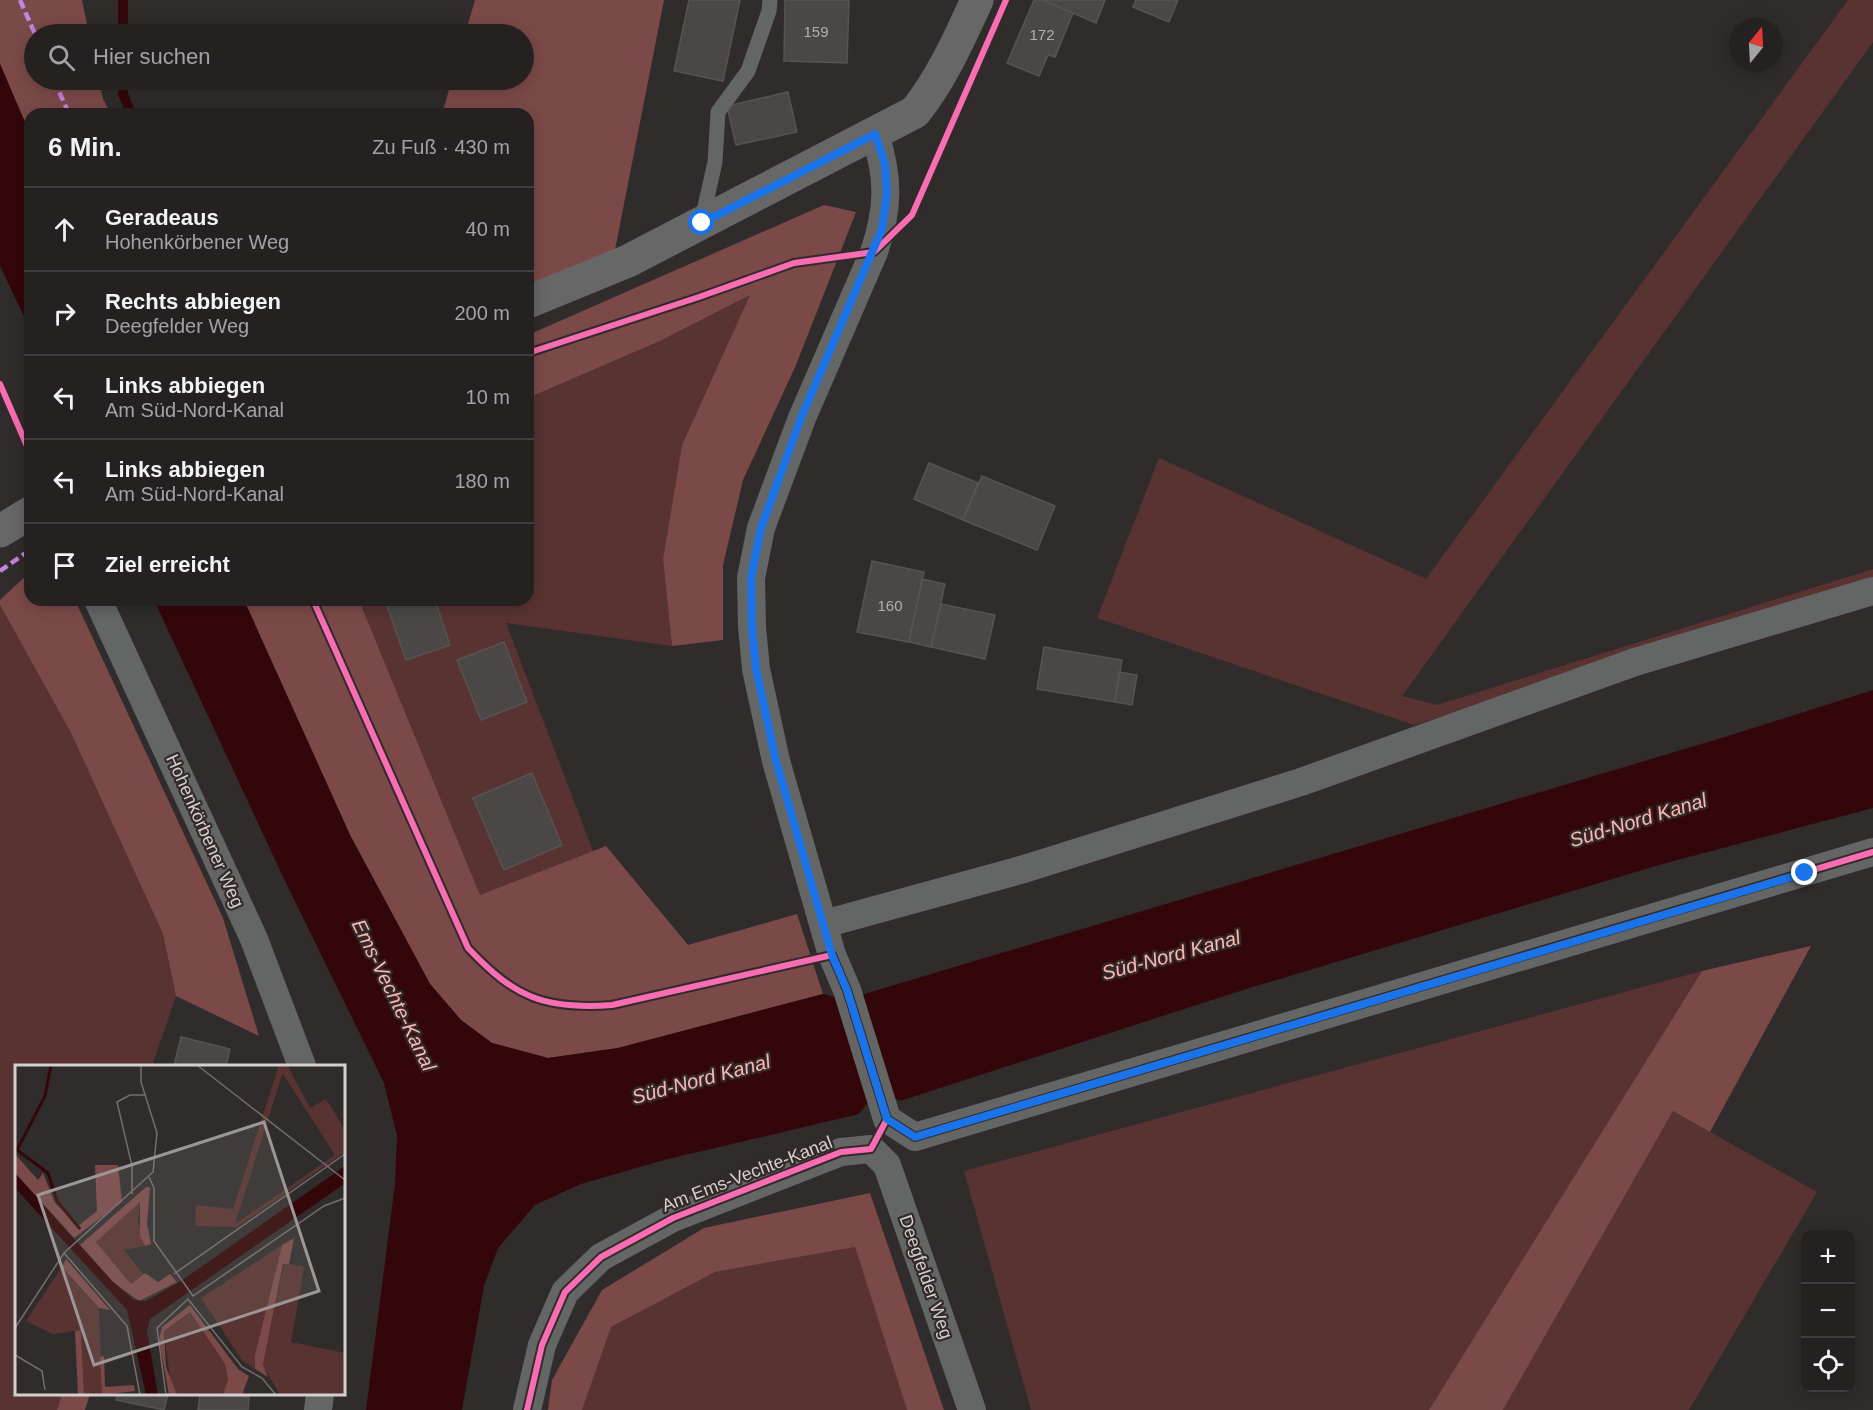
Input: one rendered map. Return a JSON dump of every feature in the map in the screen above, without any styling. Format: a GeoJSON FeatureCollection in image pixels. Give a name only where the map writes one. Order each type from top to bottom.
{"type":"FeatureCollection","features":[{"type":"Feature","properties":{"kind":"street"},"geometry":{"type":"LineString","coordinates":[[534,300],[628,261],[875,134],[915,111],[928,96],[954,51],[977,0]]}},
{"type":"Feature","properties":{"kind":"street"},"geometry":{"type":"LineString","coordinates":[[875,134],[885,174],[887,194],[882,229],[801,418],[761,528],[751,578],[756,669],[776,761],[824,924],[884,1110],[915,1137],[1873,852]]}},
{"type":"Feature","properties":{"kind":"street"},"geometry":{"type":"LineString","coordinates":[[0,531],[24,517]]}},
{"type":"Feature","properties":{"kind":"street"},"geometry":{"type":"LineString","coordinates":[[824,924],[1024,869],[1301,782],[1635,662],[1873,591]]}},
{"type":"Feature","properties":{"kind":"street","name":"Hohenkörbener Weg"},"geometry":{"type":"LineString","coordinates":[[101,606],[254,939],[302,1065]]}},
{"type":"Feature","properties":{"kind":"street","name":"Am Ems-Vechte-Kanal"},"geometry":{"type":"LineString","coordinates":[[527,1410],[542,1345],[566,1292],[601,1257],[673,1218],[841,1152],[871,1149]]}},
{"type":"Feature","properties":{"kind":"street","name":"Deegfelder Weg"},"geometry":{"type":"LineString","coordinates":[[871,1149],[887,1165],[972,1410]]}},
{"type":"Feature","properties":{"kind":"street"},"geometry":{"type":"LineString","coordinates":[[318,1410],[320,1395]]}},
{"type":"Feature","properties":{"kind":"lane"},"geometry":{"type":"LineString","coordinates":[[702,223],[715,162],[718,112],[748,70],[770,11],[770,0]]}},
{"type":"Feature","properties":{"kind":"shaded area"},"geometry":{"type":"Polygon","coordinates":[[[0,0],[82,0],[87,24],[24,24],[24,90],[101,90],[108,108],[24,108],[24,120],[0,64],[0,0]]]}},
{"type":"Feature","properties":{"kind":"shaded area"},"geometry":{"type":"Polygon","coordinates":[[[475,0],[664,0],[614,255],[534,283],[534,108],[444,108],[449,90],[534,90],[534,24],[468,24],[475,0]]]}},
{"type":"Feature","properties":{"kind":"shaded area"},"geometry":{"type":"Polygon","coordinates":[[[1848,0],[1873,0],[1873,42],[1402,696],[1437,705],[1873,569],[1873,586],[1414,725],[1097,618],[1159,458],[1426,579],[1848,0]]]}},
{"type":"Feature","properties":{"kind":"shaded area"},"geometry":{"type":"Polygon","coordinates":[[[824,205],[856,212],[796,365],[743,480],[723,565],[723,640],[672,646],[663,559],[682,445],[750,295],[660,341],[534,395],[534,332],[824,205]]]}},
{"type":"Feature","properties":{"kind":"shaded area"},"geometry":{"type":"Polygon","coordinates":[[[751,294],[682,445],[663,559],[672,646],[506,623],[593,851],[480,895],[361,606],[534,606],[534,395],[660,341],[751,294]]]}},
{"type":"Feature","properties":{"kind":"shaded area"},"geometry":{"type":"Polygon","coordinates":[[[24,578],[24,606],[78,606],[223,918],[259,1036],[176,996],[163,934],[71,733],[0,605],[0,600],[24,578]]]}},
{"type":"Feature","properties":{"kind":"shaded area"},"geometry":{"type":"Polygon","coordinates":[[[0,605],[71,733],[163,934],[176,996],[152,1065],[15,1065],[15,1395],[62,1395],[57,1410],[0,1410],[0,605]]]}},
{"type":"Feature","properties":{"kind":"shaded area"},"geometry":{"type":"Polygon","coordinates":[[[247,606],[361,606],[480,895],[606,846],[688,945],[797,914],[823,994],[618,1048],[548,1058],[492,1043],[461,1020],[430,984],[350,835],[247,606]]]}},
{"type":"Feature","properties":{"kind":"shaded area"},"geometry":{"type":"Polygon","coordinates":[[[1811,946],[1710,1132],[1673,1111],[1503,1410],[1429,1410],[1702,971],[1811,946]]]}},
{"type":"Feature","properties":{"kind":"shaded area"},"geometry":{"type":"Polygon","coordinates":[[[1702,971],[1429,1410],[1031,1410],[964,1171],[1702,971]]]}},
{"type":"Feature","properties":{"kind":"shaded area"},"geometry":{"type":"Polygon","coordinates":[[[1673,1111],[1817,1192],[1689,1410],[1503,1410],[1673,1111]]]}},
{"type":"Feature","properties":{"kind":"shaded area"},"geometry":{"type":"Polygon","coordinates":[[[870,1193],[944,1410],[907,1410],[855,1247],[715,1272],[611,1327],[582,1410],[548,1410],[552,1380],[602,1290],[704,1228],[870,1193]]]}},
{"type":"Feature","properties":{"kind":"shaded area"},"geometry":{"type":"Polygon","coordinates":[[[855,1247],[907,1410],[582,1410],[610,1327],[715,1272],[855,1247]]]}},
{"type":"Feature","properties":{"kind":"shaded area"},"geometry":{"type":"Polygon","coordinates":[[[62,1395],[90,1395],[85,1410],[57,1410],[62,1395]]]}},
{"type":"Feature","properties":{"kind":"water"},"geometry":{"type":"Polygon","coordinates":[[[0,64],[24,120],[24,316],[0,266],[0,64]]]}},
{"type":"Feature","properties":{"kind":"water"},"geometry":{"type":"Polygon","coordinates":[[[157,606],[247,606],[350,835],[430,984],[461,1020],[492,1043],[548,1058],[618,1048],[823,994],[834,997],[861,995],[1728,736],[1873,690],[1873,808],[1659,865],[1243,990],[900,1101],[891,1096],[866,1105],[859,1114],[664,1160],[581,1184],[535,1205],[498,1248],[484,1286],[462,1410],[366,1410],[395,1184],[397,1135],[384,1083],[284,879],[157,606]]]}},
{"type":"Feature","properties":{"kind":"building"},"geometry":{"type":"Polygon","coordinates":[[[689,0],[740,0],[723,81],[674,71],[689,0]]]}},
{"type":"Feature","properties":{"kind":"building"},"geometry":{"type":"Polygon","coordinates":[[[785,0],[849,0],[847,63],[784,61],[785,0]]]}},
{"type":"Feature","properties":{"kind":"building"},"geometry":{"type":"Polygon","coordinates":[[[1034,0],[1043,0],[1073,13],[1055,57],[1048,55],[1039,76],[1007,63],[1034,0]]]}},
{"type":"Feature","properties":{"kind":"building"},"geometry":{"type":"Polygon","coordinates":[[[1043,0],[1105,0],[1096,23],[1043,0]]]}},
{"type":"Feature","properties":{"kind":"building"},"geometry":{"type":"Polygon","coordinates":[[[1136,0],[1178,0],[1169,22],[1133,7],[1136,0]]]}},
{"type":"Feature","properties":{"kind":"building"},"geometry":{"type":"Polygon","coordinates":[[[788,92],[797,132],[736,145],[727,106],[788,92]]]}},
{"type":"Feature","properties":{"kind":"building"},"geometry":{"type":"Polygon","coordinates":[[[929,463],[978,483],[963,520],[914,499],[929,463]]]}},
{"type":"Feature","properties":{"kind":"building"},"geometry":{"type":"Polygon","coordinates":[[[982,476],[1055,506],[1037,550],[963,520],[982,476]]]}},
{"type":"Feature","properties":{"kind":"building"},"geometry":{"type":"Polygon","coordinates":[[[872,561],[924,572],[909,642],[857,632],[872,561]]]}},
{"type":"Feature","properties":{"kind":"building"},"geometry":{"type":"Polygon","coordinates":[[[922,579],[945,584],[931,647],[909,642],[922,579]]]}},
{"type":"Feature","properties":{"kind":"building"},"geometry":{"type":"Polygon","coordinates":[[[941,604],[995,615],[985,659],[931,647],[941,604]]]}},
{"type":"Feature","properties":{"kind":"building"},"geometry":{"type":"Polygon","coordinates":[[[387,606],[437,606],[450,645],[406,660],[387,606]]]}},
{"type":"Feature","properties":{"kind":"building"},"geometry":{"type":"Polygon","coordinates":[[[504,642],[527,702],[481,720],[457,660],[504,642]]]}},
{"type":"Feature","properties":{"kind":"building"},"geometry":{"type":"Polygon","coordinates":[[[1044,647],[1122,660],[1115,702],[1037,689],[1044,647]]]}},
{"type":"Feature","properties":{"kind":"building"},"geometry":{"type":"Polygon","coordinates":[[[1119,672],[1137,675],[1132,705],[1115,702],[1119,672]]]}},
{"type":"Feature","properties":{"kind":"building"},"geometry":{"type":"Polygon","coordinates":[[[532,773],[562,845],[504,870],[473,798],[532,773]]]}},
{"type":"Feature","properties":{"kind":"building"},"geometry":{"type":"Polygon","coordinates":[[[181,1037],[230,1049],[226,1065],[174,1065],[181,1037]]]}},
{"type":"Feature","properties":{"kind":"building"},"geometry":{"type":"Polygon","coordinates":[[[118,1395],[168,1395],[164,1410],[116,1400],[118,1395]]]}},
{"type":"Feature","properties":{"kind":"building"},"geometry":{"type":"Polygon","coordinates":[[[200,1395],[249,1397],[248,1410],[198,1410],[200,1395]]]}},
{"type":"Feature","properties":{"kind":"waterway"},"geometry":{"type":"LineString","coordinates":[[123,0],[123,24]]}},
{"type":"Feature","properties":{"kind":"waterway"},"geometry":{"type":"LineString","coordinates":[[123,90],[129,108]]}},
{"type":"Feature","properties":{"kind":"marked path"},"geometry":{"type":"LineString","coordinates":[[20,0],[31,24]]}},
{"type":"Feature","properties":{"kind":"marked path"},"geometry":{"type":"LineString","coordinates":[[58,90],[66,108]]}},
{"type":"Feature","properties":{"kind":"marked path"},"geometry":{"type":"LineString","coordinates":[[0,571],[24,554]]}},
{"type":"Feature","properties":{"kind":"cycle path"},"geometry":{"type":"LineString","coordinates":[[534,351],[794,263],[874,252],[912,215],[1006,0]]}},
{"type":"Feature","properties":{"kind":"cycle path"},"geometry":{"type":"LineString","coordinates":[[0,384],[24,439]]}},
{"type":"Feature","properties":{"kind":"cycle path"},"geometry":{"type":"LineString","coordinates":[[316,606],[468,948],[485,965],[516,989],[532,997],[567,1005],[588,1006],[612,1005],[832,955],[847,990],[887,1119]]}},
{"type":"Feature","properties":{"kind":"cycle path"},"geometry":{"type":"LineString","coordinates":[[887,1119],[915,1137],[1873,852]]}},
{"type":"Feature","properties":{"kind":"cycle path"},"geometry":{"type":"LineString","coordinates":[[527,1410],[542,1345],[565,1292],[601,1257],[673,1218],[841,1152],[871,1149],[887,1119]]}},
{"type":"Feature","properties":{"kind":"route"},"geometry":{"type":"LineString","coordinates":[[702,223],[875,134],[885,164],[887,194],[882,229],[801,418],[761,528],[751,578],[752,627],[756,669],[776,761],[832,955],[847,990],[887,1119],[915,1137],[1805,873]]}},
{"type":"Feature","properties":{"kind":"water label","name":"Süd-Nord Kanal"},"geometry":{"type":"Point","coordinates":[1638,820]}},
{"type":"Feature","properties":{"kind":"water label","name":"Süd-Nord Kanal"},"geometry":{"type":"Point","coordinates":[1171,955]}},
{"type":"Feature","properties":{"kind":"water label","name":"Ems-Vechte-Kanal"},"geometry":{"type":"Point","coordinates":[394,995]}},
{"type":"Feature","properties":{"kind":"water label","name":"Süd-Nord Kanal"},"geometry":{"type":"Point","coordinates":[701,1079]}}]}
